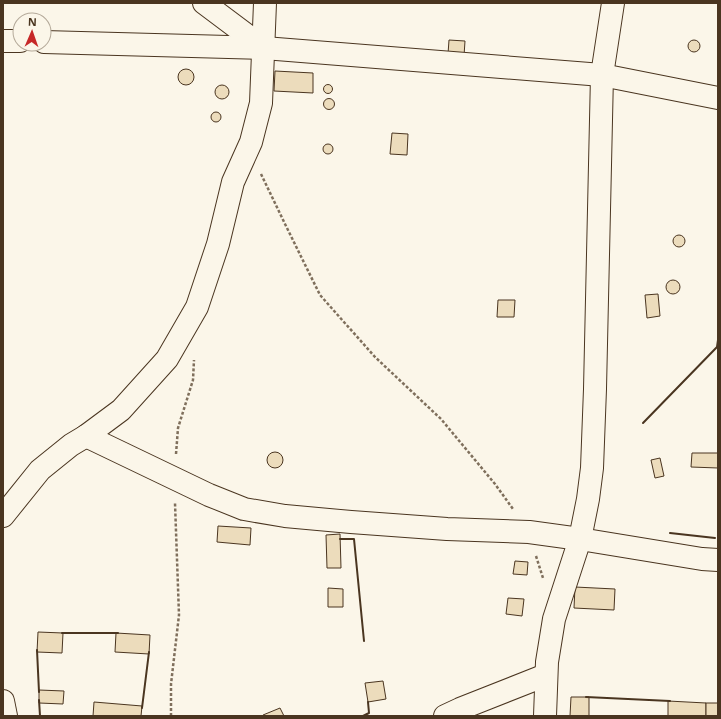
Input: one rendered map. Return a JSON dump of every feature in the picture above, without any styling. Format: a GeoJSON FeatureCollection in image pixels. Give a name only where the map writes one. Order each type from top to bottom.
{"type":"FeatureCollection","features":[{"type":"Feature","properties":{"kind":"street"},"geometry":{"type":"LineString","coordinates":[[204,3],[264,48]]}},
{"type":"Feature","properties":{"kind":"street"},"geometry":{"type":"LineString","coordinates":[[3,516],[40,470],[71,445],[86,436],[121,410],[167,359],[197,307],[218,244],[233,182],[251,142],[261,103],[265,3]]}},
{"type":"Feature","properties":{"kind":"street"},"geometry":{"type":"LineString","coordinates":[[545,716],[546,662],[554,620],[580,539],[588,499],[592,468],[602,75],[613,3]]}},
{"type":"Feature","properties":{"kind":"street"},"geometry":{"type":"LineString","coordinates":[[52,42],[264,48],[602,75],[718,98]]}},
{"type":"Feature","properties":{"kind":"street"},"geometry":{"type":"LineString","coordinates":[[86,436],[209,495],[244,509],[285,516],[351,522],[447,529],[529,532],[702,559],[718,560]]}},
{"type":"Feature","properties":{"kind":"street"},"geometry":{"type":"LineString","coordinates":[[445,716],[546,675]]}},
{"type":"Feature","properties":{"kind":"street"},"geometry":{"type":"LineString","coordinates":[[3,701],[6,716]]}},
{"type":"Feature","properties":{"kind":"path"},"geometry":{"type":"LineString","coordinates":[[251,142],[257,165],[320,295],[375,358],[441,419],[495,484],[529,532],[544,582]]}},
{"type":"Feature","properties":{"kind":"path"},"geometry":{"type":"LineString","coordinates":[[171,716],[171,684],[179,615],[174,478],[178,428],[193,380],[194,358]]}},
{"type":"Feature","properties":{"kind":"building"},"geometry":{"type":"Polygon","coordinates":[[[449,40],[465,41],[464,56],[448,54],[449,40]]]}},
{"type":"Feature","properties":{"kind":"building"},"geometry":{"type":"Polygon","coordinates":[[[692,40],[696,40],[700,46],[696,52],[692,52],[688,48],[688,44],[692,40]]]}},
{"type":"Feature","properties":{"kind":"building"},"geometry":{"type":"Polygon","coordinates":[[[183,69],[189,69],[194,74],[192,83],[189,85],[183,85],[178,80],[178,74],[183,69]]]}},
{"type":"Feature","properties":{"kind":"building"},"geometry":{"type":"Polygon","coordinates":[[[275,71],[313,73],[313,93],[274,91],[275,71]]]}},
{"type":"Feature","properties":{"kind":"building"},"geometry":{"type":"Polygon","coordinates":[[[328,84],[333,89],[328,94],[323,89],[328,84]]]}},
{"type":"Feature","properties":{"kind":"building"},"geometry":{"type":"Polygon","coordinates":[[[219,85],[225,85],[229,89],[229,95],[225,99],[219,99],[215,95],[215,89],[219,85]]]}},
{"type":"Feature","properties":{"kind":"building"},"geometry":{"type":"Polygon","coordinates":[[[329,98],[333,100],[335,104],[333,108],[329,110],[325,108],[323,104],[325,100],[329,98]]]}},
{"type":"Feature","properties":{"kind":"building"},"geometry":{"type":"Polygon","coordinates":[[[214,112],[218,112],[220,113],[220,121],[214,122],[211,119],[211,115],[214,112]]]}},
{"type":"Feature","properties":{"kind":"building"},"geometry":{"type":"Polygon","coordinates":[[[392,133],[408,134],[407,155],[390,154],[392,133]]]}},
{"type":"Feature","properties":{"kind":"building"},"geometry":{"type":"Polygon","coordinates":[[[326,144],[330,144],[332,145],[332,153],[326,154],[323,151],[323,147],[326,144]]]}},
{"type":"Feature","properties":{"kind":"building"},"geometry":{"type":"Polygon","coordinates":[[[677,235],[681,235],[685,241],[681,247],[677,247],[673,243],[673,239],[677,235]]]}},
{"type":"Feature","properties":{"kind":"building"},"geometry":{"type":"Polygon","coordinates":[[[673,280],[678,282],[680,287],[678,292],[673,294],[668,292],[666,287],[668,282],[673,280]]]}},
{"type":"Feature","properties":{"kind":"building"},"geometry":{"type":"Polygon","coordinates":[[[658,294],[660,316],[647,318],[645,295],[658,294]]]}},
{"type":"Feature","properties":{"kind":"building"},"geometry":{"type":"Polygon","coordinates":[[[498,300],[515,300],[514,317],[497,317],[498,300]]]}},
{"type":"Feature","properties":{"kind":"building"},"geometry":{"type":"Polygon","coordinates":[[[275,452],[282,457],[283,460],[278,467],[275,468],[268,463],[267,460],[272,453],[275,452]]]}},
{"type":"Feature","properties":{"kind":"building"},"geometry":{"type":"Polygon","coordinates":[[[692,453],[718,453],[718,468],[691,467],[692,453]]]}},
{"type":"Feature","properties":{"kind":"building"},"geometry":{"type":"Polygon","coordinates":[[[660,458],[664,476],[655,478],[651,460],[660,458]]]}},
{"type":"Feature","properties":{"kind":"building"},"geometry":{"type":"Polygon","coordinates":[[[218,526],[251,528],[250,545],[217,542],[218,526]]]}},
{"type":"Feature","properties":{"kind":"building"},"geometry":{"type":"Polygon","coordinates":[[[340,534],[341,568],[327,568],[326,535],[340,534]]]}},
{"type":"Feature","properties":{"kind":"building"},"geometry":{"type":"Polygon","coordinates":[[[515,561],[528,562],[527,575],[513,574],[515,561]]]}},
{"type":"Feature","properties":{"kind":"building"},"geometry":{"type":"Polygon","coordinates":[[[575,587],[615,589],[614,610],[574,608],[575,587]]]}},
{"type":"Feature","properties":{"kind":"building"},"geometry":{"type":"Polygon","coordinates":[[[328,588],[343,589],[343,607],[328,607],[328,588]]]}},
{"type":"Feature","properties":{"kind":"building"},"geometry":{"type":"Polygon","coordinates":[[[508,598],[524,599],[522,616],[506,614],[508,598]]]}},
{"type":"Feature","properties":{"kind":"building"},"geometry":{"type":"Polygon","coordinates":[[[38,632],[63,633],[62,653],[37,652],[38,632]]]}},
{"type":"Feature","properties":{"kind":"building"},"geometry":{"type":"Polygon","coordinates":[[[116,633],[150,635],[149,654],[115,652],[116,633]]]}},
{"type":"Feature","properties":{"kind":"building"},"geometry":{"type":"Polygon","coordinates":[[[383,681],[386,699],[368,702],[365,683],[383,681]]]}},
{"type":"Feature","properties":{"kind":"building"},"geometry":{"type":"Polygon","coordinates":[[[39,690],[64,691],[63,704],[39,703],[39,690]]]}},
{"type":"Feature","properties":{"kind":"building"},"geometry":{"type":"Polygon","coordinates":[[[571,697],[589,697],[589,716],[570,716],[571,697]]]}},
{"type":"Feature","properties":{"kind":"building"},"geometry":{"type":"Polygon","coordinates":[[[668,701],[706,703],[706,716],[668,716],[668,701]]]}},
{"type":"Feature","properties":{"kind":"building"},"geometry":{"type":"Polygon","coordinates":[[[94,702],[142,706],[141,716],[93,716],[94,702]]]}},
{"type":"Feature","properties":{"kind":"building"},"geometry":{"type":"Polygon","coordinates":[[[706,703],[718,703],[718,716],[706,716],[706,703]]]}},
{"type":"Feature","properties":{"kind":"building"},"geometry":{"type":"Polygon","coordinates":[[[280,708],[284,716],[263,715],[280,708]]]}},
{"type":"Feature","properties":{"kind":"wall"},"geometry":{"type":"LineString","coordinates":[[643,423],[717,347],[718,340]]}},
{"type":"Feature","properties":{"kind":"wall"},"geometry":{"type":"LineString","coordinates":[[670,533],[715,538]]}},
{"type":"Feature","properties":{"kind":"wall"},"geometry":{"type":"LineString","coordinates":[[340,539],[354,539],[364,641]]}},
{"type":"Feature","properties":{"kind":"wall"},"geometry":{"type":"LineString","coordinates":[[62,633],[118,633]]}},
{"type":"Feature","properties":{"kind":"wall"},"geometry":{"type":"LineString","coordinates":[[37,650],[39,692]]}},
{"type":"Feature","properties":{"kind":"wall"},"geometry":{"type":"LineString","coordinates":[[142,708],[149,652]]}},
{"type":"Feature","properties":{"kind":"wall"},"geometry":{"type":"LineString","coordinates":[[586,697],[670,701]]}},
{"type":"Feature","properties":{"kind":"wall"},"geometry":{"type":"LineString","coordinates":[[39,700],[40,716]]}},
{"type":"Feature","properties":{"kind":"wall"},"geometry":{"type":"LineString","coordinates":[[363,716],[369,713],[368,702]]}}]}
